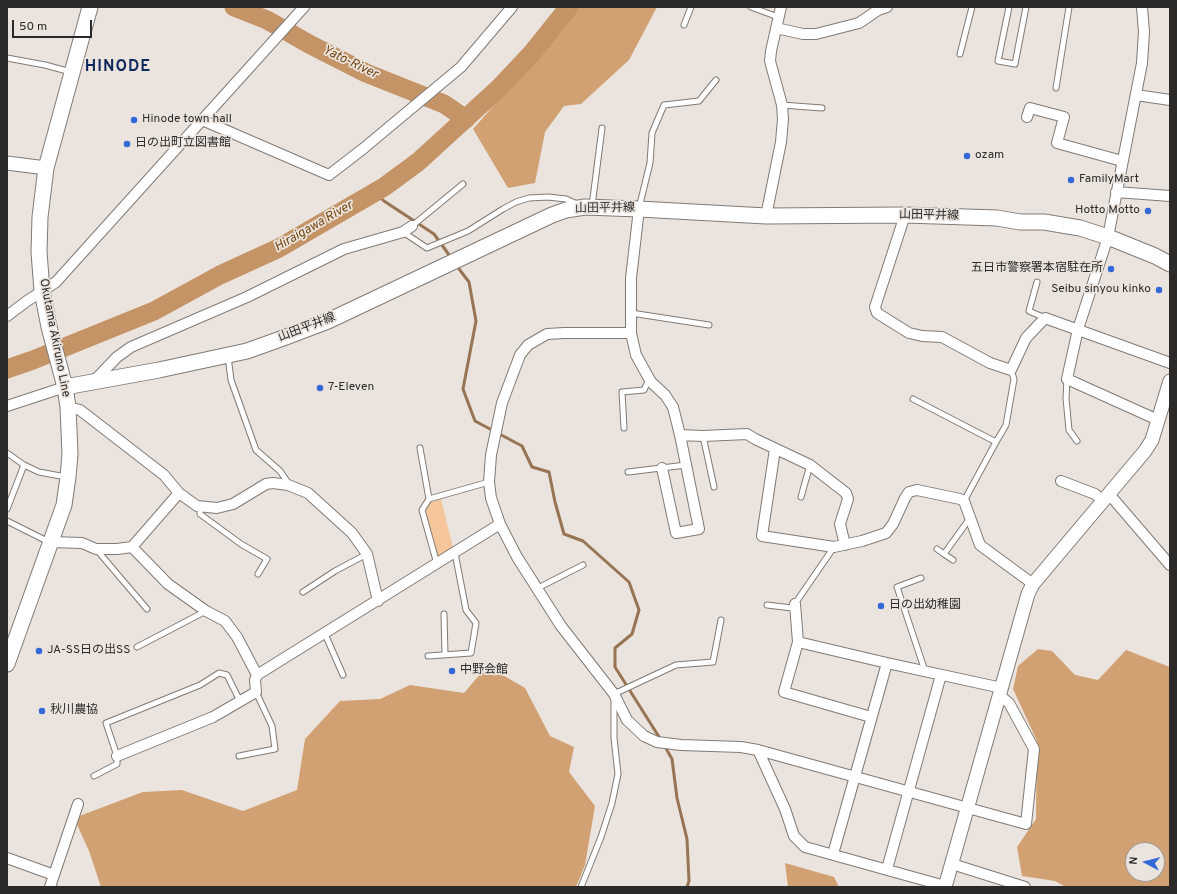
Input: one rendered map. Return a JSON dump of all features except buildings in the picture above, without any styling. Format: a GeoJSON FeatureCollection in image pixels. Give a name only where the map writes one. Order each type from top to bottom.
{"type":"FeatureCollection","features":[{"type":"Feature","properties":{"kind":"main road","name":"Okutama Akiruno Line"},"geometry":{"type":"LineString","coordinates":[[7,664],[64,505],[68,477],[70,454],[68,407],[64,382],[49,327],[42,291],[39,252],[40,216],[46,168],[90,7]]}},
{"type":"Feature","properties":{"kind":"main road","name":"山田平井線"},"geometry":{"type":"LineString","coordinates":[[64,382],[94,382],[247,351],[328,321],[552,215],[566,210],[588,207],[766,216],[905,215],[997,218],[1020,222],[1044,222],[1080,228],[1108,237],[1155,256],[1170,264]]}},
{"type":"Feature","properties":{"kind":"street"},"geometry":{"type":"LineString","coordinates":[[7,316],[56,282],[64,274],[304,7]]}},
{"type":"Feature","properties":{"kind":"street"},"geometry":{"type":"LineString","coordinates":[[202,120],[329,175],[462,67],[512,7]]}},
{"type":"Feature","properties":{"kind":"street"},"geometry":{"type":"LineString","coordinates":[[776,28],[803,34],[816,34],[859,24],[878,10],[887,7]]}},
{"type":"Feature","properties":{"kind":"street"},"geometry":{"type":"LineString","coordinates":[[1142,7],[1144,32],[1142,63],[1108,237],[1078,329],[1067,379],[1158,420]]}},
{"type":"Feature","properties":{"kind":"street"},"geometry":{"type":"LineString","coordinates":[[766,216],[781,142],[783,118],[782,105],[770,61],[780,12]]}},
{"type":"Feature","properties":{"kind":"street"},"geometry":{"type":"LineString","coordinates":[[1136,94],[1170,100]]}},
{"type":"Feature","properties":{"kind":"street"},"geometry":{"type":"LineString","coordinates":[[1027,117],[1030,108],[1064,118],[1057,143],[1122,161]]}},
{"type":"Feature","properties":{"kind":"street"},"geometry":{"type":"LineString","coordinates":[[7,162],[46,168]]}},
{"type":"Feature","properties":{"kind":"street"},"geometry":{"type":"LineString","coordinates":[[1116,192],[1170,196]]}},
{"type":"Feature","properties":{"kind":"street"},"geometry":{"type":"LineString","coordinates":[[639,209],[631,278],[631,333],[636,355],[649,379],[665,394],[673,407],[699,529],[676,533],[662,468]]}},
{"type":"Feature","properties":{"kind":"street"},"geometry":{"type":"LineString","coordinates":[[905,215],[875,307],[877,313],[909,333],[942,338],[990,363],[1011,370],[1026,338],[1046,318],[1170,363]]}},
{"type":"Feature","properties":{"kind":"street"},"geometry":{"type":"LineString","coordinates":[[94,382],[117,357],[131,348],[247,297],[344,249],[407,229]]}},
{"type":"Feature","properties":{"kind":"street"},"geometry":{"type":"LineString","coordinates":[[631,333],[546,334],[528,345],[520,355],[502,402],[494,442],[489,482],[490,498],[500,524],[517,557],[561,626],[614,694],[627,720],[644,736],[657,742],[681,745],[741,746],[1026,824],[1034,749],[1009,703],[1001,692],[941,674],[798,642]]}},
{"type":"Feature","properties":{"kind":"street"},"geometry":{"type":"LineString","coordinates":[[758,750],[785,809],[794,836],[805,846],[945,886],[1001,692],[1023,609],[1033,584],[1145,451],[1152,440],[1170,381]]}},
{"type":"Feature","properties":{"kind":"street"},"geometry":{"type":"LineString","coordinates":[[7,406],[64,382]]}},
{"type":"Feature","properties":{"kind":"street"},"geometry":{"type":"LineString","coordinates":[[68,407],[80,410],[164,475],[179,493],[197,506],[217,508],[233,504],[266,484],[273,483],[290,486],[308,493],[352,533],[367,554],[378,601]]}},
{"type":"Feature","properties":{"kind":"street"},"geometry":{"type":"LineString","coordinates":[[680,435],[704,436],[747,434],[755,440],[810,465],[846,493],[848,499],[840,524],[845,545]]}},
{"type":"Feature","properties":{"kind":"street"},"geometry":{"type":"LineString","coordinates":[[775,449],[762,536],[834,547],[862,541],[886,533],[893,524],[905,498],[910,492],[917,490],[964,501],[980,545],[1033,584]]}},
{"type":"Feature","properties":{"kind":"street"},"geometry":{"type":"LineString","coordinates":[[1061,481],[1106,497],[1170,565]]}},
{"type":"Feature","properties":{"kind":"street"},"geometry":{"type":"LineString","coordinates":[[51,542],[82,543],[96,549],[132,547],[179,493]]}},
{"type":"Feature","properties":{"kind":"street"},"geometry":{"type":"LineString","coordinates":[[117,756],[213,717],[256,692],[255,680],[257,675],[500,524]]}},
{"type":"Feature","properties":{"kind":"street"},"geometry":{"type":"LineString","coordinates":[[132,547],[168,584],[206,611],[225,621],[237,637],[257,675]]}},
{"type":"Feature","properties":{"kind":"street"},"geometry":{"type":"LineString","coordinates":[[795,604],[798,642],[784,692],[872,717]]}},
{"type":"Feature","properties":{"kind":"street"},"geometry":{"type":"LineString","coordinates":[[833,854],[887,663]]}},
{"type":"Feature","properties":{"kind":"street"},"geometry":{"type":"LineString","coordinates":[[887,869],[941,674]]}},
{"type":"Feature","properties":{"kind":"street"},"geometry":{"type":"LineString","coordinates":[[50,887],[78,804]]}},
{"type":"Feature","properties":{"kind":"street"},"geometry":{"type":"LineString","coordinates":[[7,858],[54,875]]}},
{"type":"Feature","properties":{"kind":"street"},"geometry":{"type":"LineString","coordinates":[[952,864],[1009,885],[1025,887]]}},
{"type":"Feature","properties":{"kind":"lane"},"geometry":{"type":"LineString","coordinates":[[684,25],[690,7]]}},
{"type":"Feature","properties":{"kind":"lane"},"geometry":{"type":"LineString","coordinates":[[751,7],[780,12]]}},
{"type":"Feature","properties":{"kind":"lane"},"geometry":{"type":"LineString","coordinates":[[960,54],[972,7]]}},
{"type":"Feature","properties":{"kind":"lane"},"geometry":{"type":"LineString","coordinates":[[1009,7],[998,61],[1015,64],[1026,7]]}},
{"type":"Feature","properties":{"kind":"lane"},"geometry":{"type":"LineString","coordinates":[[1056,88],[1070,7]]}},
{"type":"Feature","properties":{"kind":"lane"},"geometry":{"type":"LineString","coordinates":[[7,58],[72,72]]}},
{"type":"Feature","properties":{"kind":"lane"},"geometry":{"type":"LineString","coordinates":[[639,209],[650,163],[652,133],[664,105],[699,101],[716,80]]}},
{"type":"Feature","properties":{"kind":"lane"},"geometry":{"type":"LineString","coordinates":[[782,105],[822,108]]}},
{"type":"Feature","properties":{"kind":"lane"},"geometry":{"type":"LineString","coordinates":[[463,184],[407,229],[427,248],[468,231],[503,209],[516,202],[529,198],[548,197],[566,199],[588,207],[602,128]]}},
{"type":"Feature","properties":{"kind":"lane"},"geometry":{"type":"LineString","coordinates":[[1036,282],[1029,311],[1046,318]]}},
{"type":"Feature","properties":{"kind":"lane"},"geometry":{"type":"LineString","coordinates":[[631,313],[709,325]]}},
{"type":"Feature","properties":{"kind":"lane"},"geometry":{"type":"LineString","coordinates":[[228,355],[231,380],[256,450],[280,471],[290,486]]}},
{"type":"Feature","properties":{"kind":"lane"},"geometry":{"type":"LineString","coordinates":[[964,501],[1006,425],[1014,379],[1011,370]]}},
{"type":"Feature","properties":{"kind":"lane"},"geometry":{"type":"LineString","coordinates":[[624,428],[622,392],[644,390],[649,379]]}},
{"type":"Feature","properties":{"kind":"lane"},"geometry":{"type":"LineString","coordinates":[[1067,379],[1066,398],[1069,430],[1077,441]]}},
{"type":"Feature","properties":{"kind":"lane"},"geometry":{"type":"LineString","coordinates":[[913,399],[996,442]]}},
{"type":"Feature","properties":{"kind":"lane"},"geometry":{"type":"LineString","coordinates":[[704,436],[714,487]]}},
{"type":"Feature","properties":{"kind":"lane"},"geometry":{"type":"LineString","coordinates":[[420,448],[428,499],[422,510],[426,530],[437,564]]}},
{"type":"Feature","properties":{"kind":"lane"},"geometry":{"type":"LineString","coordinates":[[7,453],[24,465],[39,472],[68,477]]}},
{"type":"Feature","properties":{"kind":"lane"},"geometry":{"type":"LineString","coordinates":[[628,472],[686,464]]}},
{"type":"Feature","properties":{"kind":"lane"},"geometry":{"type":"LineString","coordinates":[[7,509],[24,465]]}},
{"type":"Feature","properties":{"kind":"lane"},"geometry":{"type":"LineString","coordinates":[[801,496],[810,465]]}},
{"type":"Feature","properties":{"kind":"lane"},"geometry":{"type":"LineString","coordinates":[[428,499],[489,482]]}},
{"type":"Feature","properties":{"kind":"lane"},"geometry":{"type":"LineString","coordinates":[[200,506],[200,514],[241,544],[267,559],[258,574]]}},
{"type":"Feature","properties":{"kind":"lane"},"geometry":{"type":"LineString","coordinates":[[944,554],[970,518]]}},
{"type":"Feature","properties":{"kind":"lane"},"geometry":{"type":"LineString","coordinates":[[7,521],[51,542]]}},
{"type":"Feature","properties":{"kind":"lane"},"geometry":{"type":"LineString","coordinates":[[767,605],[792,608],[834,547]]}},
{"type":"Feature","properties":{"kind":"lane"},"geometry":{"type":"LineString","coordinates":[[96,549],[147,609]]}},
{"type":"Feature","properties":{"kind":"lane"},"geometry":{"type":"LineString","coordinates":[[937,549],[952,560]]}},
{"type":"Feature","properties":{"kind":"lane"},"geometry":{"type":"LineString","coordinates":[[428,656],[471,652],[476,623],[466,610],[455,553]]}},
{"type":"Feature","properties":{"kind":"lane"},"geometry":{"type":"LineString","coordinates":[[303,592],[335,571],[367,554]]}},
{"type":"Feature","properties":{"kind":"lane"},"geometry":{"type":"LineString","coordinates":[[538,588],[583,565]]}},
{"type":"Feature","properties":{"kind":"lane"},"geometry":{"type":"LineString","coordinates":[[921,578],[897,586],[925,671]]}},
{"type":"Feature","properties":{"kind":"lane"},"geometry":{"type":"LineString","coordinates":[[137,647],[206,611]]}},
{"type":"Feature","properties":{"kind":"lane"},"geometry":{"type":"LineString","coordinates":[[444,614],[445,654]]}},
{"type":"Feature","properties":{"kind":"lane"},"geometry":{"type":"LineString","coordinates":[[581,887],[608,817],[618,774],[614,738],[614,694],[676,666],[713,662],[721,620]]}},
{"type":"Feature","properties":{"kind":"lane"},"geometry":{"type":"LineString","coordinates":[[325,634],[343,675]]}},
{"type":"Feature","properties":{"kind":"lane"},"geometry":{"type":"LineString","coordinates":[[94,776],[117,764],[117,756],[106,723],[200,685],[219,673],[227,675],[240,701]]}},
{"type":"Feature","properties":{"kind":"lane"},"geometry":{"type":"LineString","coordinates":[[239,756],[276,749],[272,726],[256,692]]}},
{"type":"Feature","properties":{"kind":"shaded area"},"geometry":{"type":"Polygon","coordinates":[[[576,7],[657,7],[629,60],[581,104],[564,106],[545,132],[535,183],[508,188],[473,129],[576,7]]]}},
{"type":"Feature","properties":{"kind":"shaded area"},"geometry":{"type":"Polygon","coordinates":[[[441,499],[453,548],[438,557],[429,531],[424,510],[428,503],[441,499]]]}},
{"type":"Feature","properties":{"kind":"shaded area"},"geometry":{"type":"Polygon","coordinates":[[[1038,649],[1052,651],[1075,675],[1098,680],[1126,650],[1170,667],[1170,887],[1066,887],[1055,881],[1022,876],[1017,847],[1036,819],[1037,741],[1013,689],[1018,666],[1038,649]]]}},
{"type":"Feature","properties":{"kind":"shaded area"},"geometry":{"type":"Polygon","coordinates":[[[487,666],[525,688],[550,736],[574,747],[569,772],[595,806],[585,865],[576,887],[101,887],[89,851],[74,818],[143,792],[182,790],[243,811],[297,790],[305,739],[340,701],[380,699],[410,685],[464,693],[487,666]]]}},
{"type":"Feature","properties":{"kind":"shaded area"},"geometry":{"type":"Polygon","coordinates":[[[785,863],[834,877],[839,887],[788,887],[785,863]]]}},
{"type":"Feature","properties":{"kind":"waterway","name":"Yato-River"},"geometry":{"type":"LineString","coordinates":[[234,7],[267,20],[309,44],[366,73],[444,104],[466,119]]}},
{"type":"Feature","properties":{"kind":"waterway","name":"Hiraigawa River"},"geometry":{"type":"LineString","coordinates":[[7,369],[154,311],[220,275],[279,248],[384,187],[418,162],[499,88],[532,53],[569,7]]}},
{"type":"Feature","properties":{"kind":"waterway"},"geometry":{"type":"LineString","coordinates":[[375,193],[384,201],[434,234],[452,259]]}},
{"type":"Feature","properties":{"kind":"waterway"},"geometry":{"type":"LineString","coordinates":[[456,265],[469,282],[476,321],[463,389],[475,421],[522,446],[532,467],[549,472],[555,502],[564,534],[583,541],[629,582],[639,610],[632,634],[615,648],[615,667],[661,740]]}},
{"type":"Feature","properties":{"kind":"waterway"},"geometry":{"type":"LineString","coordinates":[[664,745],[672,759],[677,798],[687,839],[689,881],[687,887]]}},
{"type":"Feature","properties":{"kind":"place","name":"Hinode town hall"},"geometry":{"type":"Point","coordinates":[134,120]}},
{"type":"Feature","properties":{"kind":"place","name":"日の出町立図書館"},"geometry":{"type":"Point","coordinates":[127,144]}},
{"type":"Feature","properties":{"kind":"place","name":"ozam"},"geometry":{"type":"Point","coordinates":[967,156]}},
{"type":"Feature","properties":{"kind":"place","name":"FamilyMart"},"geometry":{"type":"Point","coordinates":[1071,180]}},
{"type":"Feature","properties":{"kind":"place","name":"Hotto Motto"},"geometry":{"type":"Point","coordinates":[1148,211]}},
{"type":"Feature","properties":{"kind":"place","name":"五日市警察署本宿駐在所"},"geometry":{"type":"Point","coordinates":[1111,269]}},
{"type":"Feature","properties":{"kind":"place","name":"Seibu sinyou kinko"},"geometry":{"type":"Point","coordinates":[1159,290]}},
{"type":"Feature","properties":{"kind":"place","name":"7-Eleven"},"geometry":{"type":"Point","coordinates":[320,388]}},
{"type":"Feature","properties":{"kind":"place","name":"日の出幼稚園"},"geometry":{"type":"Point","coordinates":[881,606]}},
{"type":"Feature","properties":{"kind":"place","name":"JA-SS日の出SS"},"geometry":{"type":"Point","coordinates":[39,651]}},
{"type":"Feature","properties":{"kind":"place","name":"中野会館"},"geometry":{"type":"Point","coordinates":[452,671]}},
{"type":"Feature","properties":{"kind":"place","name":"秋川農協"},"geometry":{"type":"Point","coordinates":[42,711]}},
{"type":"Feature","properties":{"kind":"district","name":"HINODE"},"geometry":{"type":"Point","coordinates":[118,68]}}]}
